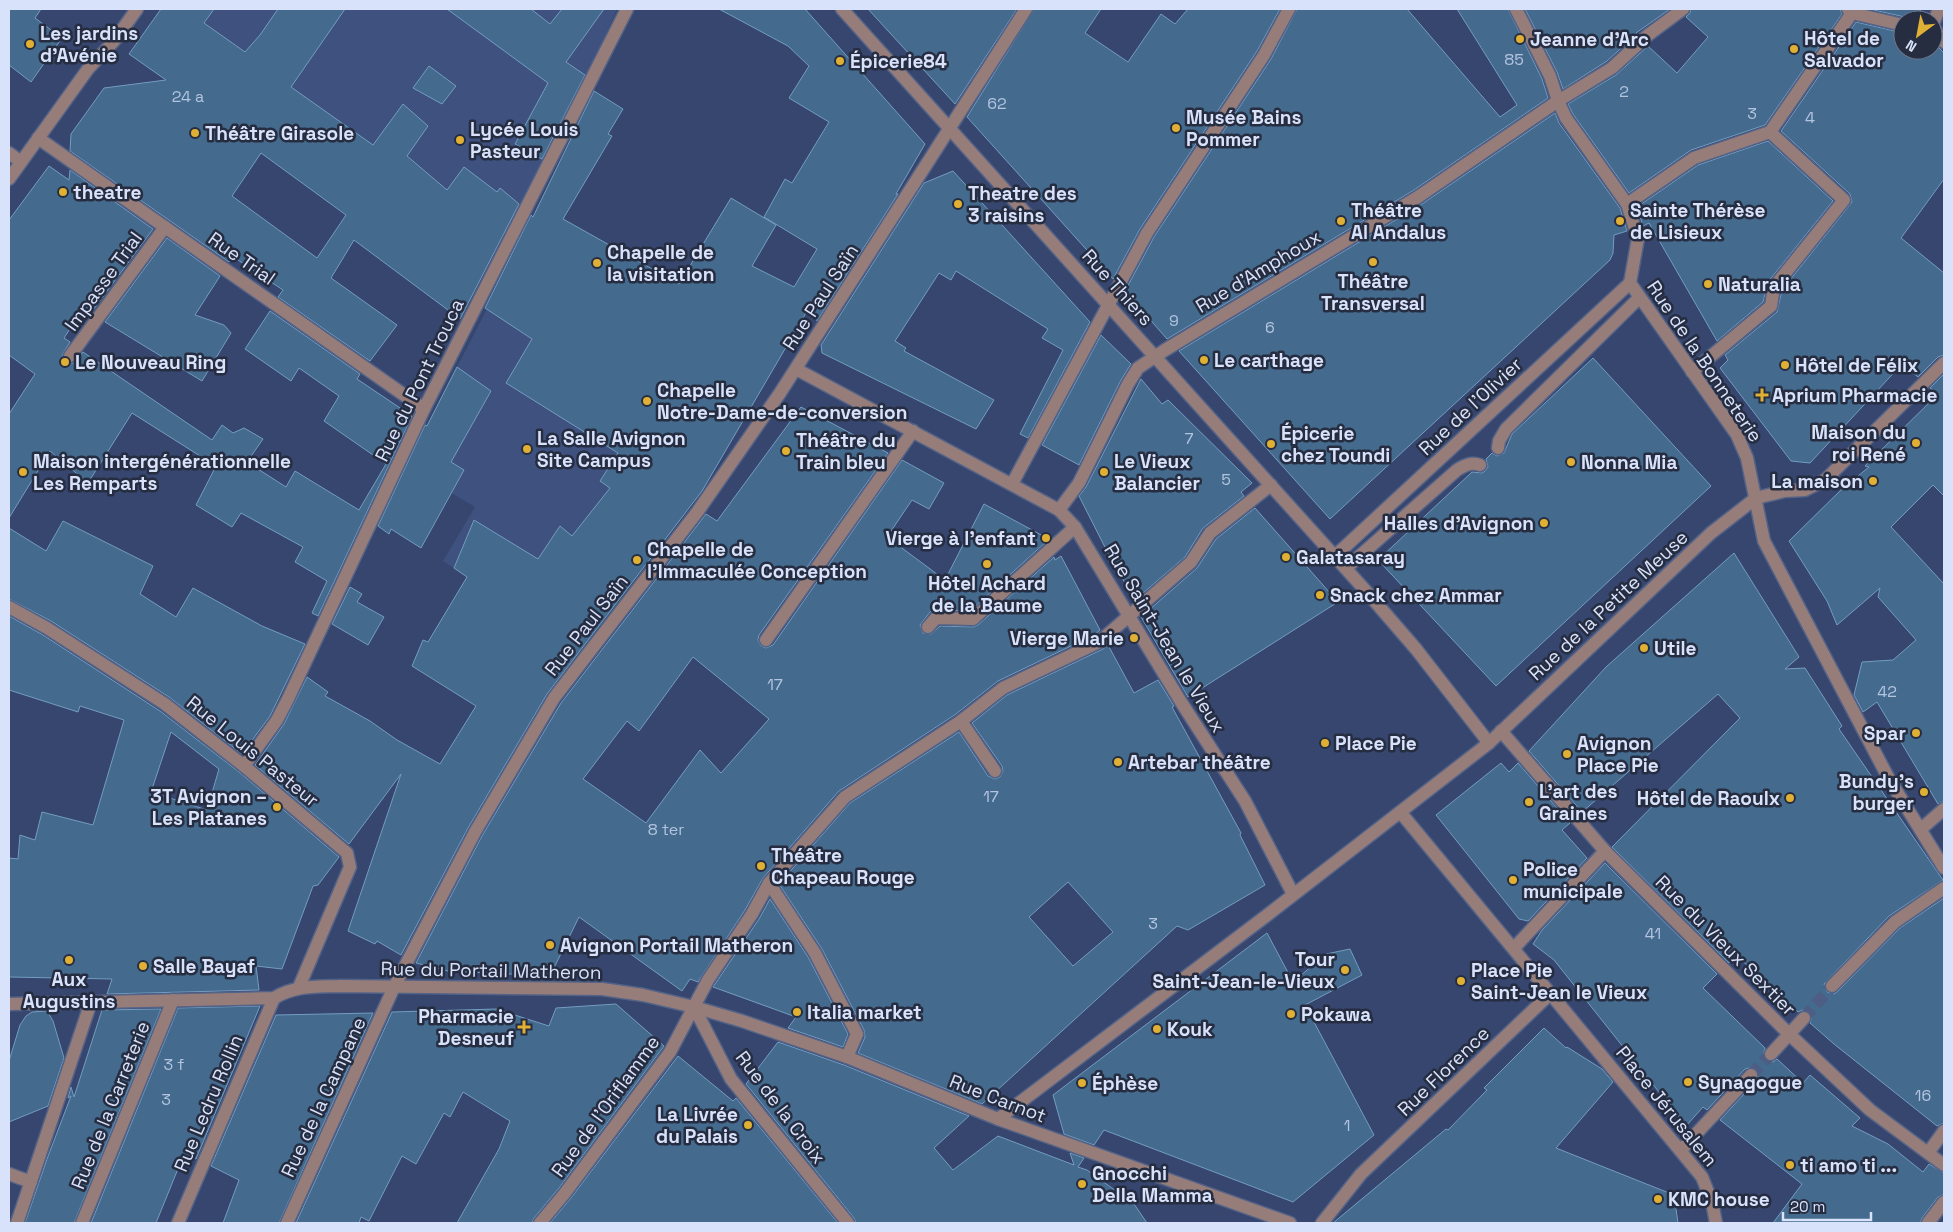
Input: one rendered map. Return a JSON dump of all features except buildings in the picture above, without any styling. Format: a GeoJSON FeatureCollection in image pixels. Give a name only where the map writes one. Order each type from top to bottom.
{"type":"FeatureCollection","features":[{"type":"Feature","properties":{"kind":"street"},"geometry":{"type":"LineString","coordinates":[[9,179],[88,69],[114,41],[137,9]]}},
{"type":"Feature","properties":{"kind":"street","name":"Rue du Pont Trouca"},"geometry":{"type":"LineString","coordinates":[[244,766],[277,720],[288,699],[424,409],[626,9]]}},
{"type":"Feature","properties":{"kind":"street","name":"Rue Thiers"},"geometry":{"type":"LineString","coordinates":[[842,9],[1346,568]]}},
{"type":"Feature","properties":{"kind":"street","name":"Rue Paul Saïn"},"geometry":{"type":"LineString","coordinates":[[394,987],[475,832],[554,698],[698,510],[796,369],[1026,9]]}},
{"type":"Feature","properties":{"kind":"street"},"geometry":{"type":"LineString","coordinates":[[1012,484],[1147,233],[1264,55],[1289,9]]}},
{"type":"Feature","properties":{"kind":"street","name":"Rue de la Bonneterie"},"geometry":{"type":"LineString","coordinates":[[1516,9],[1550,76],[1566,118],[1627,204],[1638,238],[1630,283],[1736,436],[1747,458],[1764,540],[1889,779],[1944,868]]}},
{"type":"Feature","properties":{"kind":"street","name":"Rue d'Amphoux"},"geometry":{"type":"LineString","coordinates":[[1059,510],[1078,483],[1125,388],[1138,368],[1418,197],[1558,101],[1612,68],[1648,35],[1683,9]]}},
{"type":"Feature","properties":{"kind":"street"},"geometry":{"type":"LineString","coordinates":[[1627,204],[1694,158],[1770,132],[1850,11],[1893,22]]}},
{"type":"Feature","properties":{"kind":"street"},"geometry":{"type":"LineString","coordinates":[[1692,372],[1771,306],[1774,288],[1844,200],[1770,132]]}},
{"type":"Feature","properties":{"kind":"street","name":"Rue Trial"},"geometry":{"type":"LineString","coordinates":[[38,138],[424,409]]}},
{"type":"Feature","properties":{"kind":"street"},"geometry":{"type":"LineString","coordinates":[[9,153],[21,162]]}},
{"type":"Feature","properties":{"kind":"street","name":"Impasse Trial"},"geometry":{"type":"LineString","coordinates":[[70,356],[165,227]]}},
{"type":"Feature","properties":{"kind":"street","name":"Rue de l'Olivier"},"geometry":{"type":"LineString","coordinates":[[1335,556],[1630,283]]}},
{"type":"Feature","properties":{"kind":"street"},"geometry":{"type":"LineString","coordinates":[[1498,448],[1499,441],[1506,429],[1639,298]]}},
{"type":"Feature","properties":{"kind":"street"},"geometry":{"type":"LineString","coordinates":[[1756,498],[1785,491],[1805,490],[1825,480],[1944,363]]}},
{"type":"Feature","properties":{"kind":"street","name":"Rue Saint-Jean le Vieux"},"geometry":{"type":"LineString","coordinates":[[796,369],[1059,510],[1076,527],[1181,702],[1245,802],[1293,894]]}},
{"type":"Feature","properties":{"kind":"street"},"geometry":{"type":"LineString","coordinates":[[766,640],[913,431]]}},
{"type":"Feature","properties":{"kind":"street"},"geometry":{"type":"LineString","coordinates":[[1480,465],[1474,463],[1464,465],[1457,470],[1346,568],[1416,649],[1489,743]]}},
{"type":"Feature","properties":{"kind":"street","name":"Rue de l'Oriflamme"},"geometry":{"type":"LineString","coordinates":[[540,1223],[565,1194],[670,1052],[708,980],[752,914],[769,883],[845,797],[961,721],[1003,688],[1099,642],[1140,604],[1191,562],[1210,532],[1271,485]]}},
{"type":"Feature","properties":{"kind":"street","name":"Rue de la Petite Meuse"},"geometry":{"type":"LineString","coordinates":[[998,1119],[1489,743],[1711,533],[1756,498]]}},
{"type":"Feature","properties":{"kind":"street"},"geometry":{"type":"LineString","coordinates":[[928,627],[936,618],[973,619],[1076,527]]}},
{"type":"Feature","properties":{"kind":"street","name":"Rue Louis Pasteur"},"geometry":{"type":"LineString","coordinates":[[9,607],[47,628],[165,704],[244,766],[347,853],[350,867],[299,988]]}},
{"type":"Feature","properties":{"kind":"street"},"geometry":{"type":"LineString","coordinates":[[961,721],[995,771]]}},
{"type":"Feature","properties":{"kind":"street","name":"Rue du Vieux Sextier"},"geometry":{"type":"LineString","coordinates":[[1501,731],[1605,851],[1789,1034],[1870,1110],[1944,1165]]}},
{"type":"Feature","properties":{"kind":"street"},"geometry":{"type":"LineString","coordinates":[[1921,829],[1944,809]]}},
{"type":"Feature","properties":{"kind":"street"},"geometry":{"type":"LineString","coordinates":[[1400,812],[1551,993]]}},
{"type":"Feature","properties":{"kind":"street"},"geometry":{"type":"LineString","coordinates":[[1514,948],[1605,851]]}},
{"type":"Feature","properties":{"kind":"street"},"geometry":{"type":"LineString","coordinates":[[769,883],[815,953],[857,1034],[846,1057]]}},
{"type":"Feature","properties":{"kind":"street"},"geometry":{"type":"LineString","coordinates":[[1832,986],[1895,922],[1944,888]]}},
{"type":"Feature","properties":{"kind":"street","name":"Rue du Portail Matheron"},"geometry":{"type":"LineString","coordinates":[[286,991],[299,988],[394,987],[602,989],[644,995],[694,1007]]}},
{"type":"Feature","properties":{"kind":"street","name":"Rue de la Campane"},"geometry":{"type":"LineString","coordinates":[[287,1223],[394,987]]}},
{"type":"Feature","properties":{"kind":"street","name":"Rue de la Carreterie"},"geometry":{"type":"LineString","coordinates":[[9,1004],[274,998],[286,991]]}},
{"type":"Feature","properties":{"kind":"street","name":"Place Jérusalem"},"geometry":{"type":"LineString","coordinates":[[1551,993],[1702,1177],[1712,1202],[1716,1223]]}},
{"type":"Feature","properties":{"kind":"street","name":"Rue Florence"},"geometry":{"type":"LineString","coordinates":[[1322,1223],[1360,1174],[1551,993]]}},
{"type":"Feature","properties":{"kind":"street","name":"Rue Ledru Rollin"},"geometry":{"type":"LineString","coordinates":[[178,1223],[274,998]]}},
{"type":"Feature","properties":{"kind":"street","name":"Rue de la Carreterie"},"geometry":{"type":"LineString","coordinates":[[82,1223],[173,1000]]}},
{"type":"Feature","properties":{"kind":"street"},"geometry":{"type":"LineString","coordinates":[[17,1223],[91,1002]]}},
{"type":"Feature","properties":{"kind":"street","name":"Rue Carnot"},"geometry":{"type":"LineString","coordinates":[[694,1007],[742,1021],[846,1057],[998,1119],[1290,1223]]}},
{"type":"Feature","properties":{"kind":"street","name":"Rue de la Croix"},"geometry":{"type":"LineString","coordinates":[[694,1007],[731,1078],[848,1223]]}},
{"type":"Feature","properties":{"kind":"street"},"geometry":{"type":"LineString","coordinates":[[1771,1054],[1804,1018]]}},
{"type":"Feature","properties":{"kind":"street"},"geometry":{"type":"LineString","coordinates":[[1681,1150],[1751,1075]]}},
{"type":"Feature","properties":{"kind":"street"},"geometry":{"type":"LineString","coordinates":[[1928,1153],[1944,1131]]}},
{"type":"Feature","properties":{"kind":"street"},"geometry":{"type":"LineString","coordinates":[[9,1174],[31,1182]]}},
{"type":"Feature","properties":{"kind":"street"},"geometry":{"type":"LineString","coordinates":[[1928,1223],[1944,1202]]}},
{"type":"Feature","properties":{"kind":"shaded area","name":"Lycée Louis Pasteur"},"geometry":{"type":"Polygon","coordinates":[[[214,9],[617,9],[587,76],[507,237],[444,188],[421,180],[268,71],[205,23],[214,9]]]}},
{"type":"Feature","properties":{"kind":"shaded area","name":"La Salle Avignon Site Campus"},"geometry":{"type":"Polygon","coordinates":[[[504,276],[694,498],[670,534],[617,601],[552,631],[443,561],[475,507],[406,466],[504,276]]]}},
{"type":"Feature","properties":{"kind":"tunnel"},"geometry":{"type":"LineString","coordinates":[[1804,1018],[1832,986]]}},
{"type":"Feature","properties":{"kind":"tunnel"},"geometry":{"type":"LineString","coordinates":[[1751,1075],[1771,1054]]}},
{"type":"Feature","properties":{"kind":"place","name":"Jeanne d’Arc"},"geometry":{"type":"Point","coordinates":[1520,39]}},
{"type":"Feature","properties":{"kind":"place","name":"Les jardins d'Avénie"},"geometry":{"type":"Point","coordinates":[30,44]}},
{"type":"Feature","properties":{"kind":"place","name":"Hôtel de Salvador"},"geometry":{"type":"Point","coordinates":[1794,49]}},
{"type":"Feature","properties":{"kind":"place","name":"Épicerie84"},"geometry":{"type":"Point","coordinates":[840,61]}},
{"type":"Feature","properties":{"kind":"place","name":"Musée Bains Pommer"},"geometry":{"type":"Point","coordinates":[1176,128]}},
{"type":"Feature","properties":{"kind":"place","name":"Théâtre Girasole"},"geometry":{"type":"Point","coordinates":[195,133]}},
{"type":"Feature","properties":{"kind":"place","name":"Lycée Louis Pasteur"},"geometry":{"type":"Point","coordinates":[460,140]}},
{"type":"Feature","properties":{"kind":"place","name":"theatre"},"geometry":{"type":"Point","coordinates":[63,192]}},
{"type":"Feature","properties":{"kind":"place","name":"Theatre des 3 raisins"},"geometry":{"type":"Point","coordinates":[958,204]}},
{"type":"Feature","properties":{"kind":"place","name":"Théâtre Al Andalus"},"geometry":{"type":"Point","coordinates":[1341,221]}},
{"type":"Feature","properties":{"kind":"place","name":"Sainte Thérèse de Lisieux"},"geometry":{"type":"Point","coordinates":[1620,221]}},
{"type":"Feature","properties":{"kind":"place","name":"Théâtre Transversal"},"geometry":{"type":"Point","coordinates":[1373,262]}},
{"type":"Feature","properties":{"kind":"place","name":"Chapelle de la visitation"},"geometry":{"type":"Point","coordinates":[597,263]}},
{"type":"Feature","properties":{"kind":"place","name":"Naturalia"},"geometry":{"type":"Point","coordinates":[1708,284]}},
{"type":"Feature","properties":{"kind":"place","name":"Le carthage"},"geometry":{"type":"Point","coordinates":[1204,360]}},
{"type":"Feature","properties":{"kind":"place","name":"Le Nouveau Ring"},"geometry":{"type":"Point","coordinates":[65,362]}},
{"type":"Feature","properties":{"kind":"place","name":"Hôtel de Félix"},"geometry":{"type":"Point","coordinates":[1785,365]}},
{"type":"Feature","properties":{"kind":"place","name":"Aprium Pharmacie"},"geometry":{"type":"Point","coordinates":[1762,395]}},
{"type":"Feature","properties":{"kind":"place","name":"Chapelle Notre-Dame-de-conversion"},"geometry":{"type":"Point","coordinates":[647,401]}},
{"type":"Feature","properties":{"kind":"place","name":"Maison du roi René"},"geometry":{"type":"Point","coordinates":[1916,443]}},
{"type":"Feature","properties":{"kind":"place","name":"Épicerie chez Toundi"},"geometry":{"type":"Point","coordinates":[1271,444]}},
{"type":"Feature","properties":{"kind":"place","name":"La Salle Avignon Site Campus"},"geometry":{"type":"Point","coordinates":[527,449]}},
{"type":"Feature","properties":{"kind":"place","name":"Théâtre du Train bleu"},"geometry":{"type":"Point","coordinates":[786,451]}},
{"type":"Feature","properties":{"kind":"place","name":"Nonna Mia"},"geometry":{"type":"Point","coordinates":[1571,462]}},
{"type":"Feature","properties":{"kind":"place","name":"Maison intergénérationnelle Les Remparts"},"geometry":{"type":"Point","coordinates":[23,472]}},
{"type":"Feature","properties":{"kind":"place","name":"Le Vieux Balancier"},"geometry":{"type":"Point","coordinates":[1104,472]}},
{"type":"Feature","properties":{"kind":"place","name":"La maison"},"geometry":{"type":"Point","coordinates":[1873,481]}},
{"type":"Feature","properties":{"kind":"place","name":"Halles d'Avignon"},"geometry":{"type":"Point","coordinates":[1544,523]}},
{"type":"Feature","properties":{"kind":"place","name":"Vierge à l’enfant"},"geometry":{"type":"Point","coordinates":[1046,538]}},
{"type":"Feature","properties":{"kind":"place","name":"Galatasaray"},"geometry":{"type":"Point","coordinates":[1286,557]}},
{"type":"Feature","properties":{"kind":"place","name":"Chapelle de l'Immaculée Conception"},"geometry":{"type":"Point","coordinates":[637,560]}},
{"type":"Feature","properties":{"kind":"place","name":"Hôtel Achard de la Baume"},"geometry":{"type":"Point","coordinates":[987,564]}},
{"type":"Feature","properties":{"kind":"place","name":"Snack chez Ammar"},"geometry":{"type":"Point","coordinates":[1320,595]}},
{"type":"Feature","properties":{"kind":"place","name":"Vierge Marie"},"geometry":{"type":"Point","coordinates":[1134,638]}},
{"type":"Feature","properties":{"kind":"place","name":"Utile"},"geometry":{"type":"Point","coordinates":[1644,648]}},
{"type":"Feature","properties":{"kind":"place","name":"Spar"},"geometry":{"type":"Point","coordinates":[1916,733]}},
{"type":"Feature","properties":{"kind":"place","name":"Place Pie"},"geometry":{"type":"Point","coordinates":[1325,743]}},
{"type":"Feature","properties":{"kind":"place","name":"Avignon Place Pie"},"geometry":{"type":"Point","coordinates":[1567,754]}},
{"type":"Feature","properties":{"kind":"place","name":"Artebar théâtre"},"geometry":{"type":"Point","coordinates":[1118,762]}},
{"type":"Feature","properties":{"kind":"place","name":"Bundy’s burger"},"geometry":{"type":"Point","coordinates":[1924,792]}},
{"type":"Feature","properties":{"kind":"place","name":"Hôtel de Raoulx"},"geometry":{"type":"Point","coordinates":[1790,798]}},
{"type":"Feature","properties":{"kind":"place","name":"L’art des Graines"},"geometry":{"type":"Point","coordinates":[1529,802]}},
{"type":"Feature","properties":{"kind":"place","name":"3T Avignon – Les Platanes"},"geometry":{"type":"Point","coordinates":[277,807]}},
{"type":"Feature","properties":{"kind":"place","name":"Théâtre Chapeau Rouge"},"geometry":{"type":"Point","coordinates":[761,866]}},
{"type":"Feature","properties":{"kind":"place","name":"Police municipale"},"geometry":{"type":"Point","coordinates":[1513,880]}},
{"type":"Feature","properties":{"kind":"place","name":"Avignon Portail Matheron"},"geometry":{"type":"Point","coordinates":[550,945]}},
{"type":"Feature","properties":{"kind":"place","name":"Aux Augustins"},"geometry":{"type":"Point","coordinates":[69,960]}},
{"type":"Feature","properties":{"kind":"place","name":"Salle Bayaf"},"geometry":{"type":"Point","coordinates":[143,966]}},
{"type":"Feature","properties":{"kind":"place","name":"Tour Saint-Jean-le-Vieux"},"geometry":{"type":"Point","coordinates":[1345,970]}},
{"type":"Feature","properties":{"kind":"place","name":"Place Pie Saint-Jean le Vieux"},"geometry":{"type":"Point","coordinates":[1461,981]}},
{"type":"Feature","properties":{"kind":"place","name":"Italia market"},"geometry":{"type":"Point","coordinates":[797,1012]}},
{"type":"Feature","properties":{"kind":"place","name":"Pokawa"},"geometry":{"type":"Point","coordinates":[1291,1014]}},
{"type":"Feature","properties":{"kind":"place","name":"Pharmacie Desneuf"},"geometry":{"type":"Point","coordinates":[524,1027]}},
{"type":"Feature","properties":{"kind":"place","name":"Kouk"},"geometry":{"type":"Point","coordinates":[1157,1029]}},
{"type":"Feature","properties":{"kind":"place","name":"Synagogue"},"geometry":{"type":"Point","coordinates":[1688,1082]}},
{"type":"Feature","properties":{"kind":"place","name":"Éphèse"},"geometry":{"type":"Point","coordinates":[1082,1083]}},
{"type":"Feature","properties":{"kind":"place","name":"La Livrée du Palais"},"geometry":{"type":"Point","coordinates":[748,1125]}},
{"type":"Feature","properties":{"kind":"place","name":"ti amo ti ..."},"geometry":{"type":"Point","coordinates":[1790,1165]}},
{"type":"Feature","properties":{"kind":"place","name":"Gnocchi Della Mamma"},"geometry":{"type":"Point","coordinates":[1082,1184]}},
{"type":"Feature","properties":{"kind":"place","name":"KMC house"},"geometry":{"type":"Point","coordinates":[1658,1199]}}]}
